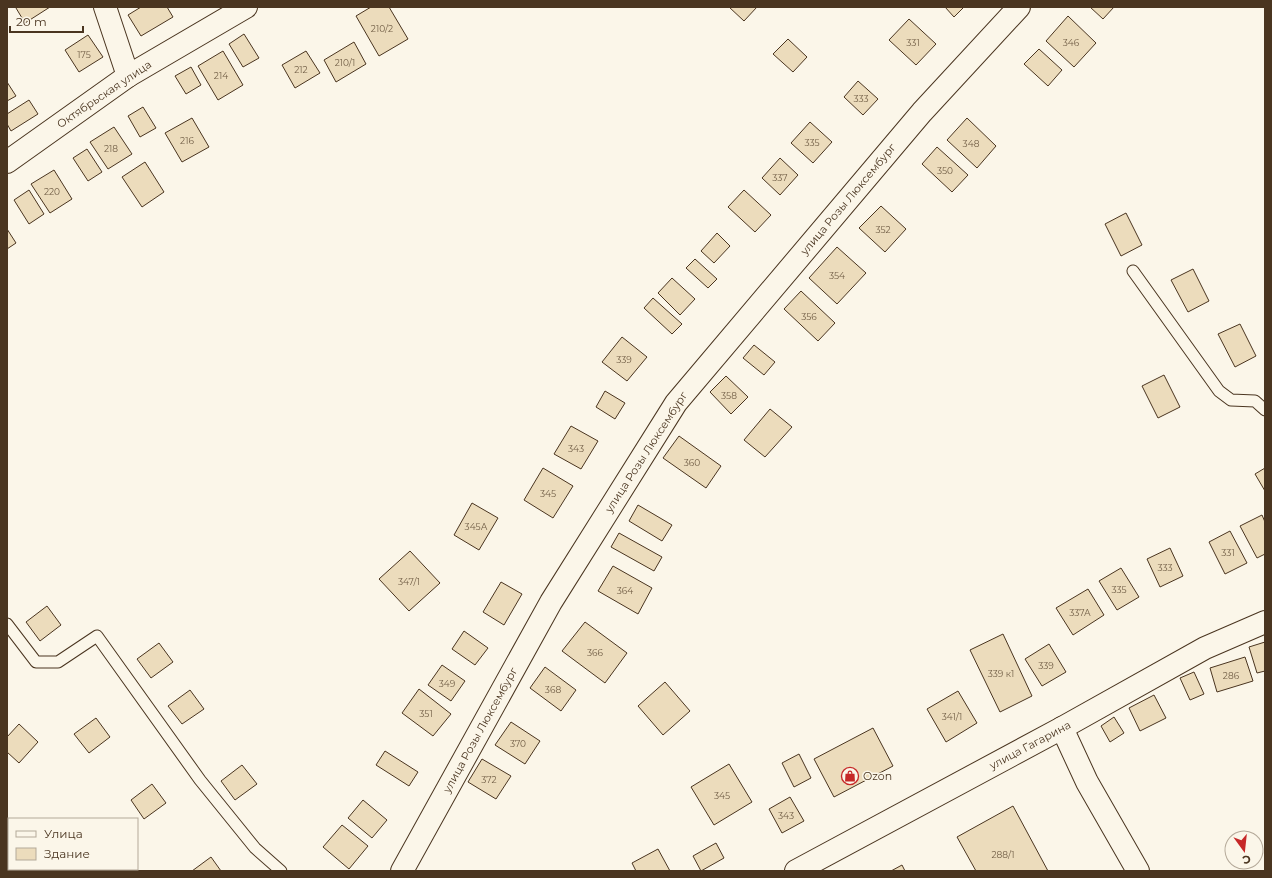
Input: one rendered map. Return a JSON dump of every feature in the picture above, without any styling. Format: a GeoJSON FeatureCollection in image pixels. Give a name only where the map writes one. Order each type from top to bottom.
{"type":"FeatureCollection","features":[{"type":"Feature","properties":{"kind":"street"},"geometry":{"type":"LineString","coordinates":[[105,7],[128,76]]}},
{"type":"Feature","properties":{"kind":"street","name":"Октябрьская улица"},"geometry":{"type":"LineString","coordinates":[[7,162],[128,76],[246,7]]}},
{"type":"Feature","properties":{"kind":"street","name":"улица Розы Люксембург"},"geometry":{"type":"LineString","coordinates":[[402,871],[551,602],[676,402],[922,112],[1019,7]]}},
{"type":"Feature","properties":{"kind":"street","name":"улица Гагарина"},"geometry":{"type":"LineString","coordinates":[[796,871],[1062,728],[1205,648],[1265,622]]}},
{"type":"Feature","properties":{"kind":"street"},"geometry":{"type":"LineString","coordinates":[[1062,728],[1087,782],[1138,871]]}},
{"type":"Feature","properties":{"kind":"lane"},"geometry":{"type":"LineString","coordinates":[[1133,271],[1219,390],[1231,400],[1255,401],[1265,410]]}},
{"type":"Feature","properties":{"kind":"lane"},"geometry":{"type":"LineString","coordinates":[[7,624],[36,662],[58,662],[97,636],[200,780],[255,848],[281,871]]}},
{"type":"Feature","properties":{"kind":"building"},"geometry":{"type":"Polygon","coordinates":[[[50,7],[25,23],[16,8],[50,7]]]}},
{"type":"Feature","properties":{"kind":"building"},"geometry":{"type":"Polygon","coordinates":[[[141,7],[167,7],[173,17],[141,36],[128,15],[141,7]]]}},
{"type":"Feature","properties":{"kind":"building"},"geometry":{"type":"Polygon","coordinates":[[[371,7],[389,7],[408,39],[379,56],[356,16],[371,7]]]}},
{"type":"Feature","properties":{"kind":"building"},"geometry":{"type":"Polygon","coordinates":[[[729,7],[757,7],[744,21],[729,7]]]}},
{"type":"Feature","properties":{"kind":"building"},"geometry":{"type":"Polygon","coordinates":[[[945,7],[964,7],[954,17],[945,7]]]}},
{"type":"Feature","properties":{"kind":"building"},"geometry":{"type":"Polygon","coordinates":[[[1090,7],[1114,7],[1103,19],[1090,7]]]}},
{"type":"Feature","properties":{"kind":"building"},"geometry":{"type":"Polygon","coordinates":[[[1068,16],[1096,43],[1074,67],[1046,41],[1068,16]]]}},
{"type":"Feature","properties":{"kind":"building"},"geometry":{"type":"Polygon","coordinates":[[[909,19],[936,44],[916,65],[889,40],[909,19]]]}},
{"type":"Feature","properties":{"kind":"building"},"geometry":{"type":"Polygon","coordinates":[[[244,34],[259,58],[243,67],[229,44],[244,34]]]}},
{"type":"Feature","properties":{"kind":"building"},"geometry":{"type":"Polygon","coordinates":[[[88,35],[103,57],[79,72],[65,50],[88,35]]]}},
{"type":"Feature","properties":{"kind":"building"},"geometry":{"type":"Polygon","coordinates":[[[788,39],[807,57],[793,72],[773,54],[788,39]]]}},
{"type":"Feature","properties":{"kind":"building"},"geometry":{"type":"Polygon","coordinates":[[[354,42],[366,64],[336,82],[324,60],[354,42]]]}},
{"type":"Feature","properties":{"kind":"building"},"geometry":{"type":"Polygon","coordinates":[[[1039,49],[1062,70],[1048,86],[1024,64],[1039,49]]]}},
{"type":"Feature","properties":{"kind":"building"},"geometry":{"type":"Polygon","coordinates":[[[223,51],[243,85],[218,100],[198,66],[223,51]]]}},
{"type":"Feature","properties":{"kind":"building"},"geometry":{"type":"Polygon","coordinates":[[[306,51],[320,73],[295,88],[282,65],[306,51]]]}},
{"type":"Feature","properties":{"kind":"building"},"geometry":{"type":"Polygon","coordinates":[[[191,67],[201,85],[186,94],[175,76],[191,67]]]}},
{"type":"Feature","properties":{"kind":"building"},"geometry":{"type":"Polygon","coordinates":[[[858,81],[878,99],[863,115],[844,97],[858,81]]]}},
{"type":"Feature","properties":{"kind":"building"},"geometry":{"type":"Polygon","coordinates":[[[7,82],[16,96],[7,101],[7,82]]]}},
{"type":"Feature","properties":{"kind":"building"},"geometry":{"type":"Polygon","coordinates":[[[29,100],[38,114],[11,131],[7,124],[7,114],[29,100]]]}},
{"type":"Feature","properties":{"kind":"building"},"geometry":{"type":"Polygon","coordinates":[[[143,107],[156,128],[140,137],[128,116],[143,107]]]}},
{"type":"Feature","properties":{"kind":"building"},"geometry":{"type":"Polygon","coordinates":[[[192,118],[209,147],[182,162],[165,133],[192,118]]]}},
{"type":"Feature","properties":{"kind":"building"},"geometry":{"type":"Polygon","coordinates":[[[967,118],[996,146],[977,168],[947,140],[967,118]]]}},
{"type":"Feature","properties":{"kind":"building"},"geometry":{"type":"Polygon","coordinates":[[[810,122],[832,142],[813,163],[791,143],[810,122]]]}},
{"type":"Feature","properties":{"kind":"building"},"geometry":{"type":"Polygon","coordinates":[[[114,127],[132,154],[108,169],[90,142],[114,127]]]}},
{"type":"Feature","properties":{"kind":"building"},"geometry":{"type":"Polygon","coordinates":[[[937,147],[968,175],[952,192],[922,164],[937,147]]]}},
{"type":"Feature","properties":{"kind":"building"},"geometry":{"type":"Polygon","coordinates":[[[87,149],[102,172],[88,181],[73,158],[87,149]]]}},
{"type":"Feature","properties":{"kind":"building"},"geometry":{"type":"Polygon","coordinates":[[[780,158],[798,175],[780,195],[762,178],[780,158]]]}},
{"type":"Feature","properties":{"kind":"building"},"geometry":{"type":"Polygon","coordinates":[[[145,162],[164,192],[142,207],[122,177],[145,162]]]}},
{"type":"Feature","properties":{"kind":"building"},"geometry":{"type":"Polygon","coordinates":[[[54,170],[72,199],[50,213],[31,184],[54,170]]]}},
{"type":"Feature","properties":{"kind":"building"},"geometry":{"type":"Polygon","coordinates":[[[29,190],[44,214],[29,224],[14,200],[29,190]]]}},
{"type":"Feature","properties":{"kind":"building"},"geometry":{"type":"Polygon","coordinates":[[[744,190],[771,215],[755,232],[728,207],[744,190]]]}},
{"type":"Feature","properties":{"kind":"building"},"geometry":{"type":"Polygon","coordinates":[[[881,206],[906,229],[885,252],[859,228],[881,206]]]}},
{"type":"Feature","properties":{"kind":"building"},"geometry":{"type":"Polygon","coordinates":[[[1126,213],[1142,245],[1121,256],[1105,224],[1126,213]]]}},
{"type":"Feature","properties":{"kind":"building"},"geometry":{"type":"Polygon","coordinates":[[[7,229],[16,243],[7,249],[7,229]]]}},
{"type":"Feature","properties":{"kind":"building"},"geometry":{"type":"Polygon","coordinates":[[[717,233],[730,246],[714,263],[701,251],[717,233]]]}},
{"type":"Feature","properties":{"kind":"building"},"geometry":{"type":"Polygon","coordinates":[[[837,247],[866,273],[837,304],[809,278],[837,247]]]}},
{"type":"Feature","properties":{"kind":"building"},"geometry":{"type":"Polygon","coordinates":[[[695,259],[717,279],[708,288],[686,268],[695,259]]]}},
{"type":"Feature","properties":{"kind":"building"},"geometry":{"type":"Polygon","coordinates":[[[1193,269],[1209,301],[1188,312],[1171,280],[1193,269]]]}},
{"type":"Feature","properties":{"kind":"building"},"geometry":{"type":"Polygon","coordinates":[[[672,278],[695,299],[680,315],[658,293],[672,278]]]}},
{"type":"Feature","properties":{"kind":"building"},"geometry":{"type":"Polygon","coordinates":[[[801,291],[835,323],[818,341],[784,309],[801,291]]]}},
{"type":"Feature","properties":{"kind":"building"},"geometry":{"type":"Polygon","coordinates":[[[653,298],[682,324],[672,334],[644,308],[653,298]]]}},
{"type":"Feature","properties":{"kind":"building"},"geometry":{"type":"Polygon","coordinates":[[[1240,324],[1256,356],[1235,367],[1218,334],[1240,324]]]}},
{"type":"Feature","properties":{"kind":"building"},"geometry":{"type":"Polygon","coordinates":[[[622,337],[647,357],[627,381],[602,362],[622,337]]]}},
{"type":"Feature","properties":{"kind":"building"},"geometry":{"type":"Polygon","coordinates":[[[754,345],[775,362],[764,375],[743,358],[754,345]]]}},
{"type":"Feature","properties":{"kind":"building"},"geometry":{"type":"Polygon","coordinates":[[[1164,375],[1180,407],[1158,418],[1142,386],[1164,375]]]}},
{"type":"Feature","properties":{"kind":"building"},"geometry":{"type":"Polygon","coordinates":[[[726,376],[748,397],[731,414],[710,392],[726,376]]]}},
{"type":"Feature","properties":{"kind":"building"},"geometry":{"type":"Polygon","coordinates":[[[605,391],[625,403],[615,419],[596,407],[605,391]]]}},
{"type":"Feature","properties":{"kind":"building"},"geometry":{"type":"Polygon","coordinates":[[[770,409],[792,427],[765,457],[744,440],[770,409]]]}},
{"type":"Feature","properties":{"kind":"building"},"geometry":{"type":"Polygon","coordinates":[[[571,426],[598,441],[581,469],[554,454],[571,426]]]}},
{"type":"Feature","properties":{"kind":"building"},"geometry":{"type":"Polygon","coordinates":[[[679,436],[721,466],[706,488],[663,458],[679,436]]]}},
{"type":"Feature","properties":{"kind":"building"},"geometry":{"type":"Polygon","coordinates":[[[543,468],[573,486],[553,518],[524,500],[543,468]]]}},
{"type":"Feature","properties":{"kind":"building"},"geometry":{"type":"Polygon","coordinates":[[[1265,468],[1265,491],[1255,474],[1265,468]]]}},
{"type":"Feature","properties":{"kind":"building"},"geometry":{"type":"Polygon","coordinates":[[[472,503],[498,518],[479,550],[454,535],[472,503]]]}},
{"type":"Feature","properties":{"kind":"building"},"geometry":{"type":"Polygon","coordinates":[[[638,505],[672,525],[662,541],[629,521],[638,505]]]}},
{"type":"Feature","properties":{"kind":"building"},"geometry":{"type":"Polygon","coordinates":[[[1262,515],[1265,522],[1265,554],[1257,558],[1240,526],[1262,515]]]}},
{"type":"Feature","properties":{"kind":"building"},"geometry":{"type":"Polygon","coordinates":[[[1230,531],[1247,563],[1225,574],[1209,542],[1230,531]]]}},
{"type":"Feature","properties":{"kind":"building"},"geometry":{"type":"Polygon","coordinates":[[[619,533],[662,557],[654,571],[611,547],[619,533]]]}},
{"type":"Feature","properties":{"kind":"building"},"geometry":{"type":"Polygon","coordinates":[[[1170,548],[1183,576],[1160,587],[1147,559],[1170,548]]]}},
{"type":"Feature","properties":{"kind":"building"},"geometry":{"type":"Polygon","coordinates":[[[410,551],[440,583],[409,611],[379,579],[410,551]]]}},
{"type":"Feature","properties":{"kind":"building"},"geometry":{"type":"Polygon","coordinates":[[[613,566],[652,588],[638,614],[598,591],[613,566]]]}},
{"type":"Feature","properties":{"kind":"building"},"geometry":{"type":"Polygon","coordinates":[[[1121,568],[1139,597],[1117,610],[1099,581],[1121,568]]]}},
{"type":"Feature","properties":{"kind":"building"},"geometry":{"type":"Polygon","coordinates":[[[501,582],[522,594],[504,625],[483,612],[501,582]]]}},
{"type":"Feature","properties":{"kind":"building"},"geometry":{"type":"Polygon","coordinates":[[[1088,589],[1104,615],[1073,635],[1056,608],[1088,589]]]}},
{"type":"Feature","properties":{"kind":"building"},"geometry":{"type":"Polygon","coordinates":[[[47,606],[61,625],[40,641],[26,622],[47,606]]]}},
{"type":"Feature","properties":{"kind":"building"},"geometry":{"type":"Polygon","coordinates":[[[585,622],[627,653],[605,683],[562,651],[585,622]]]}},
{"type":"Feature","properties":{"kind":"building"},"geometry":{"type":"Polygon","coordinates":[[[464,631],[488,648],[475,665],[452,649],[464,631]]]}},
{"type":"Feature","properties":{"kind":"building"},"geometry":{"type":"Polygon","coordinates":[[[1003,634],[1032,696],[1000,712],[970,650],[1003,634]]]}},
{"type":"Feature","properties":{"kind":"building"},"geometry":{"type":"Polygon","coordinates":[[[1265,642],[1265,671],[1257,673],[1249,647],[1265,642]]]}},
{"type":"Feature","properties":{"kind":"building"},"geometry":{"type":"Polygon","coordinates":[[[159,643],[173,662],[151,678],[137,659],[159,643]]]}},
{"type":"Feature","properties":{"kind":"building"},"geometry":{"type":"Polygon","coordinates":[[[1049,644],[1066,672],[1042,686],[1025,659],[1049,644]]]}},
{"type":"Feature","properties":{"kind":"building"},"geometry":{"type":"Polygon","coordinates":[[[1245,657],[1253,681],[1217,692],[1210,668],[1245,657]]]}},
{"type":"Feature","properties":{"kind":"building"},"geometry":{"type":"Polygon","coordinates":[[[442,665],[465,681],[451,701],[428,685],[442,665]]]}},
{"type":"Feature","properties":{"kind":"building"},"geometry":{"type":"Polygon","coordinates":[[[545,667],[576,690],[561,711],[530,688],[545,667]]]}},
{"type":"Feature","properties":{"kind":"building"},"geometry":{"type":"Polygon","coordinates":[[[1194,672],[1204,694],[1190,700],[1180,678],[1194,672]]]}},
{"type":"Feature","properties":{"kind":"building"},"geometry":{"type":"Polygon","coordinates":[[[665,682],[690,711],[663,735],[638,706],[665,682]]]}},
{"type":"Feature","properties":{"kind":"building"},"geometry":{"type":"Polygon","coordinates":[[[419,689],[451,714],[433,736],[402,713],[419,689]]]}},
{"type":"Feature","properties":{"kind":"building"},"geometry":{"type":"Polygon","coordinates":[[[190,690],[204,709],[182,724],[168,706],[190,690]]]}},
{"type":"Feature","properties":{"kind":"building"},"geometry":{"type":"Polygon","coordinates":[[[958,691],[977,723],[946,742],[927,709],[958,691]]]}},
{"type":"Feature","properties":{"kind":"building"},"geometry":{"type":"Polygon","coordinates":[[[1154,695],[1166,718],[1140,731],[1129,708],[1154,695]]]}},
{"type":"Feature","properties":{"kind":"building"},"geometry":{"type":"Polygon","coordinates":[[[1114,717],[1124,733],[1110,742],[1101,726],[1114,717]]]}},
{"type":"Feature","properties":{"kind":"building"},"geometry":{"type":"Polygon","coordinates":[[[96,718],[110,737],[89,753],[74,734],[96,718]]]}},
{"type":"Feature","properties":{"kind":"building"},"geometry":{"type":"Polygon","coordinates":[[[511,722],[540,741],[525,764],[495,745],[511,722]]]}},
{"type":"Feature","properties":{"kind":"building"},"geometry":{"type":"Polygon","coordinates":[[[19,724],[38,742],[19,763],[7,752],[7,737],[19,724]]]}},
{"type":"Feature","properties":{"kind":"building"},"geometry":{"type":"Polygon","coordinates":[[[873,728],[893,766],[834,797],[814,759],[873,728]]]}},
{"type":"Feature","properties":{"kind":"building"},"geometry":{"type":"Polygon","coordinates":[[[385,751],[418,772],[409,786],[376,765],[385,751]]]}},
{"type":"Feature","properties":{"kind":"building"},"geometry":{"type":"Polygon","coordinates":[[[799,754],[811,778],[794,787],[782,763],[799,754]]]}},
{"type":"Feature","properties":{"kind":"building"},"geometry":{"type":"Polygon","coordinates":[[[482,759],[511,776],[496,799],[468,782],[482,759]]]}},
{"type":"Feature","properties":{"kind":"building"},"geometry":{"type":"Polygon","coordinates":[[[729,764],[752,802],[714,825],[691,787],[729,764]]]}},
{"type":"Feature","properties":{"kind":"building"},"geometry":{"type":"Polygon","coordinates":[[[242,765],[257,784],[235,800],[221,781],[242,765]]]}},
{"type":"Feature","properties":{"kind":"building"},"geometry":{"type":"Polygon","coordinates":[[[152,784],[166,803],[144,819],[131,800],[152,784]]]}},
{"type":"Feature","properties":{"kind":"building"},"geometry":{"type":"Polygon","coordinates":[[[790,797],[804,821],[782,833],[769,809],[790,797]]]}},
{"type":"Feature","properties":{"kind":"building"},"geometry":{"type":"Polygon","coordinates":[[[363,800],[387,820],[372,838],[348,818],[363,800]]]}},
{"type":"Feature","properties":{"kind":"building"},"geometry":{"type":"Polygon","coordinates":[[[1013,806],[1048,871],[976,871],[957,837],[1013,806]]]}},
{"type":"Feature","properties":{"kind":"building"},"geometry":{"type":"Polygon","coordinates":[[[342,825],[368,846],[349,869],[323,847],[342,825]]]}},
{"type":"Feature","properties":{"kind":"building"},"geometry":{"type":"Polygon","coordinates":[[[716,843],[724,858],[701,871],[693,856],[716,843]]]}},
{"type":"Feature","properties":{"kind":"building"},"geometry":{"type":"Polygon","coordinates":[[[658,849],[670,871],[636,871],[632,863],[658,849]]]}},
{"type":"Feature","properties":{"kind":"building"},"geometry":{"type":"Polygon","coordinates":[[[211,857],[221,871],[192,871],[211,857]]]}},
{"type":"Feature","properties":{"kind":"building"},"geometry":{"type":"Polygon","coordinates":[[[902,865],[905,871],[891,871],[902,865]]]}},
{"type":"Feature","properties":{"kind":"place","name":"Ozon"},"geometry":{"type":"Point","coordinates":[850,776]}}]}
